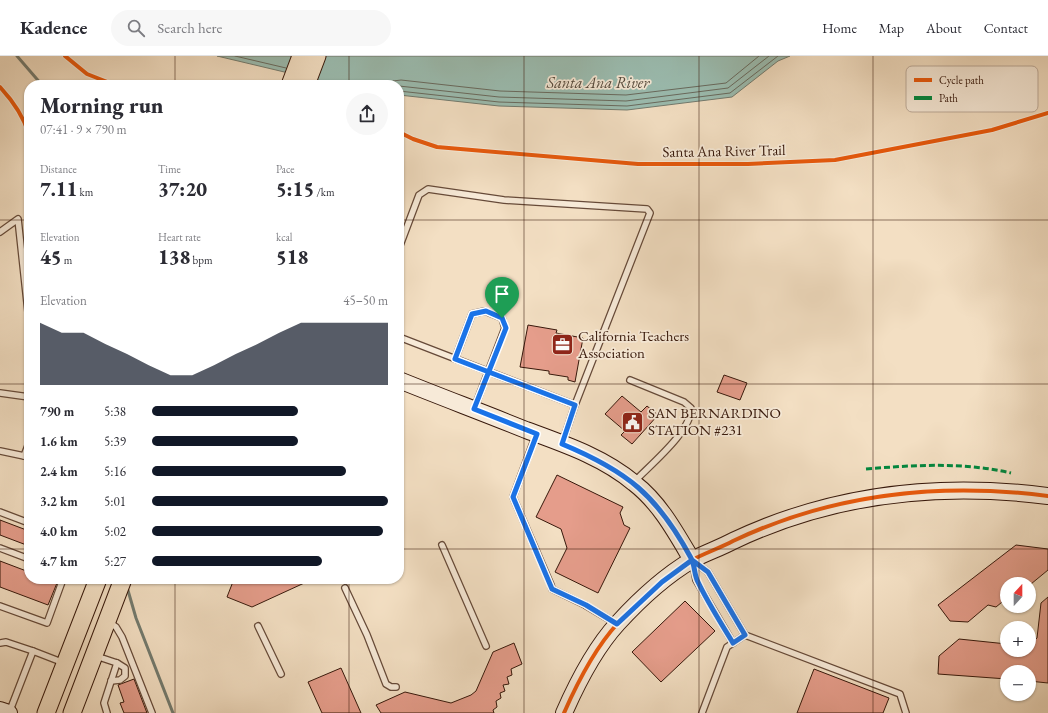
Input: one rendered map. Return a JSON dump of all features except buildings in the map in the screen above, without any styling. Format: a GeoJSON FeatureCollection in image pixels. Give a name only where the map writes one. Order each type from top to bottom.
{"type":"FeatureCollection","features":[{"type":"Feature","properties":{"kind":"main road"},"geometry":{"type":"LineString","coordinates":[[292,80],[301,56]]}},
{"type":"Feature","properties":{"kind":"main road"},"geometry":{"type":"LineString","coordinates":[[308,80],[317,56]]}},
{"type":"Feature","properties":{"kind":"main road"},"geometry":{"type":"LineString","coordinates":[[46,713],[96,584]]}},
{"type":"Feature","properties":{"kind":"main road"},"geometry":{"type":"LineString","coordinates":[[72,713],[121,584]]}},
{"type":"Feature","properties":{"kind":"street"},"geometry":{"type":"LineString","coordinates":[[404,382],[592,456],[616,469],[634,482],[658,507],[671,524],[692,560]]}},
{"type":"Feature","properties":{"kind":"street"},"geometry":{"type":"LineString","coordinates":[[564,713],[574,690],[596,653],[617,624],[653,590],[692,560],[754,531],[831,505],[909,492],[947,490],[1007,491],[1048,496]]}},
{"type":"Feature","properties":{"kind":"street"},"geometry":{"type":"LineString","coordinates":[[0,710],[9,713]]}},
{"type":"Feature","properties":{"kind":"lane"},"geometry":{"type":"LineString","coordinates":[[404,235],[419,195],[428,189],[504,200],[647,209],[650,213],[575,405],[562,444]]}},
{"type":"Feature","properties":{"kind":"lane"},"geometry":{"type":"LineString","coordinates":[[0,232],[18,219],[24,274]]}},
{"type":"Feature","properties":{"kind":"lane"},"geometry":{"type":"LineString","coordinates":[[455,359],[472,314],[486,311],[502,318],[506,328],[474,409]]}},
{"type":"Feature","properties":{"kind":"lane"},"geometry":{"type":"LineString","coordinates":[[404,339],[575,405]]}},
{"type":"Feature","properties":{"kind":"lane"},"geometry":{"type":"LineString","coordinates":[[630,380],[684,402],[691,408],[691,414],[684,430],[634,482]]}},
{"type":"Feature","properties":{"kind":"lane"},"geometry":{"type":"LineString","coordinates":[[0,393],[24,396]]}},
{"type":"Feature","properties":{"kind":"lane"},"geometry":{"type":"LineString","coordinates":[[537,434],[513,497],[552,589],[586,605],[617,624]]}},
{"type":"Feature","properties":{"kind":"lane"},"geometry":{"type":"LineString","coordinates":[[0,451],[24,457]]}},
{"type":"Feature","properties":{"kind":"lane"},"geometry":{"type":"LineString","coordinates":[[0,512],[24,521]]}},
{"type":"Feature","properties":{"kind":"lane"},"geometry":{"type":"LineString","coordinates":[[442,546],[486,646]]}},
{"type":"Feature","properties":{"kind":"lane"},"geometry":{"type":"LineString","coordinates":[[0,548],[24,557]]}},
{"type":"Feature","properties":{"kind":"lane"},"geometry":{"type":"LineString","coordinates":[[692,560],[708,572],[745,635],[900,694],[906,713]]}},
{"type":"Feature","properties":{"kind":"lane"},"geometry":{"type":"LineString","coordinates":[[692,560],[696,580],[733,643]]}},
{"type":"Feature","properties":{"kind":"lane"},"geometry":{"type":"LineString","coordinates":[[0,606],[47,624],[61,584]]}},
{"type":"Feature","properties":{"kind":"lane"},"geometry":{"type":"LineString","coordinates":[[345,588],[367,635],[386,684],[391,687],[396,687]]}},
{"type":"Feature","properties":{"kind":"lane"},"geometry":{"type":"LineString","coordinates":[[107,621],[116,627],[122,637],[152,713]]}},
{"type":"Feature","properties":{"kind":"lane"},"geometry":{"type":"LineString","coordinates":[[258,626],[281,674]]}},
{"type":"Feature","properties":{"kind":"lane"},"geometry":{"type":"LineString","coordinates":[[702,713],[727,646],[745,635]]}},
{"type":"Feature","properties":{"kind":"lane"},"geometry":{"type":"LineString","coordinates":[[0,643],[6,642],[66,664]]}},
{"type":"Feature","properties":{"kind":"lane"},"geometry":{"type":"LineString","coordinates":[[9,713],[33,651]]}},
{"type":"Feature","properties":{"kind":"lane"},"geometry":{"type":"LineString","coordinates":[[94,655],[125,668],[125,676],[120,680],[111,681]]}},
{"type":"Feature","properties":{"kind":"lane"},"geometry":{"type":"LineString","coordinates":[[108,713],[104,703],[117,664]]}},
{"type":"Feature","properties":{"kind":"water","name":"Santa Ana River"},"geometry":{"type":"Polygon","coordinates":[[[217,56],[790,56],[778,61],[732,97],[627,110],[499,106],[404,96],[404,80],[318,80],[217,56]]]}},
{"type":"Feature","properties":{"kind":"waterway"},"geometry":{"type":"LineString","coordinates":[[17,56],[38,80]]}},
{"type":"Feature","properties":{"kind":"waterway"},"geometry":{"type":"LineString","coordinates":[[127,587],[136,618],[173,713]]}},
{"type":"Feature","properties":{"kind":"marked path"},"geometry":{"type":"LineString","coordinates":[[866,469],[939,465],[975,467],[1011,473]]}},
{"type":"Feature","properties":{"kind":"cycle path"},"geometry":{"type":"LineString","coordinates":[[65,56],[87,74],[102,80]]}},
{"type":"Feature","properties":{"kind":"cycle path"},"geometry":{"type":"LineString","coordinates":[[0,87],[17,109],[24,121]]}},
{"type":"Feature","properties":{"kind":"cycle path","name":"Santa Ana River Trail"},"geometry":{"type":"LineString","coordinates":[[404,134],[437,147],[638,164],[748,164],[835,160],[992,130],[1048,113]]}},
{"type":"Feature","properties":{"kind":"cycle path"},"geometry":{"type":"LineString","coordinates":[[564,713],[594,654],[626,614],[672,573],[697,557],[771,525],[809,512],[848,502],[927,492],[1008,492],[1048,496]]}},
{"type":"Feature","properties":{"kind":"place","name":"California Teachers Association"},"geometry":{"type":"Point","coordinates":[562,345]}},
{"type":"Feature","properties":{"kind":"place","name":"SAN BERNARDINO STATION #231"},"geometry":{"type":"Point","coordinates":[633,422]}},
{"type":"Feature","properties":{"kind":"route"},"geometry":{"type":"LineString","coordinates":[[502,318],[486,311],[472,314],[455,359],[489,372],[532,389],[575,405],[562,444],[592,456],[616,469],[648,496],[671,524],[692,560],[696,580],[733,643],[745,635],[708,572],[692,560],[643,598],[617,624],[586,605],[552,589],[513,497],[537,434],[474,409],[489,372],[506,328],[502,318]]}}]}
